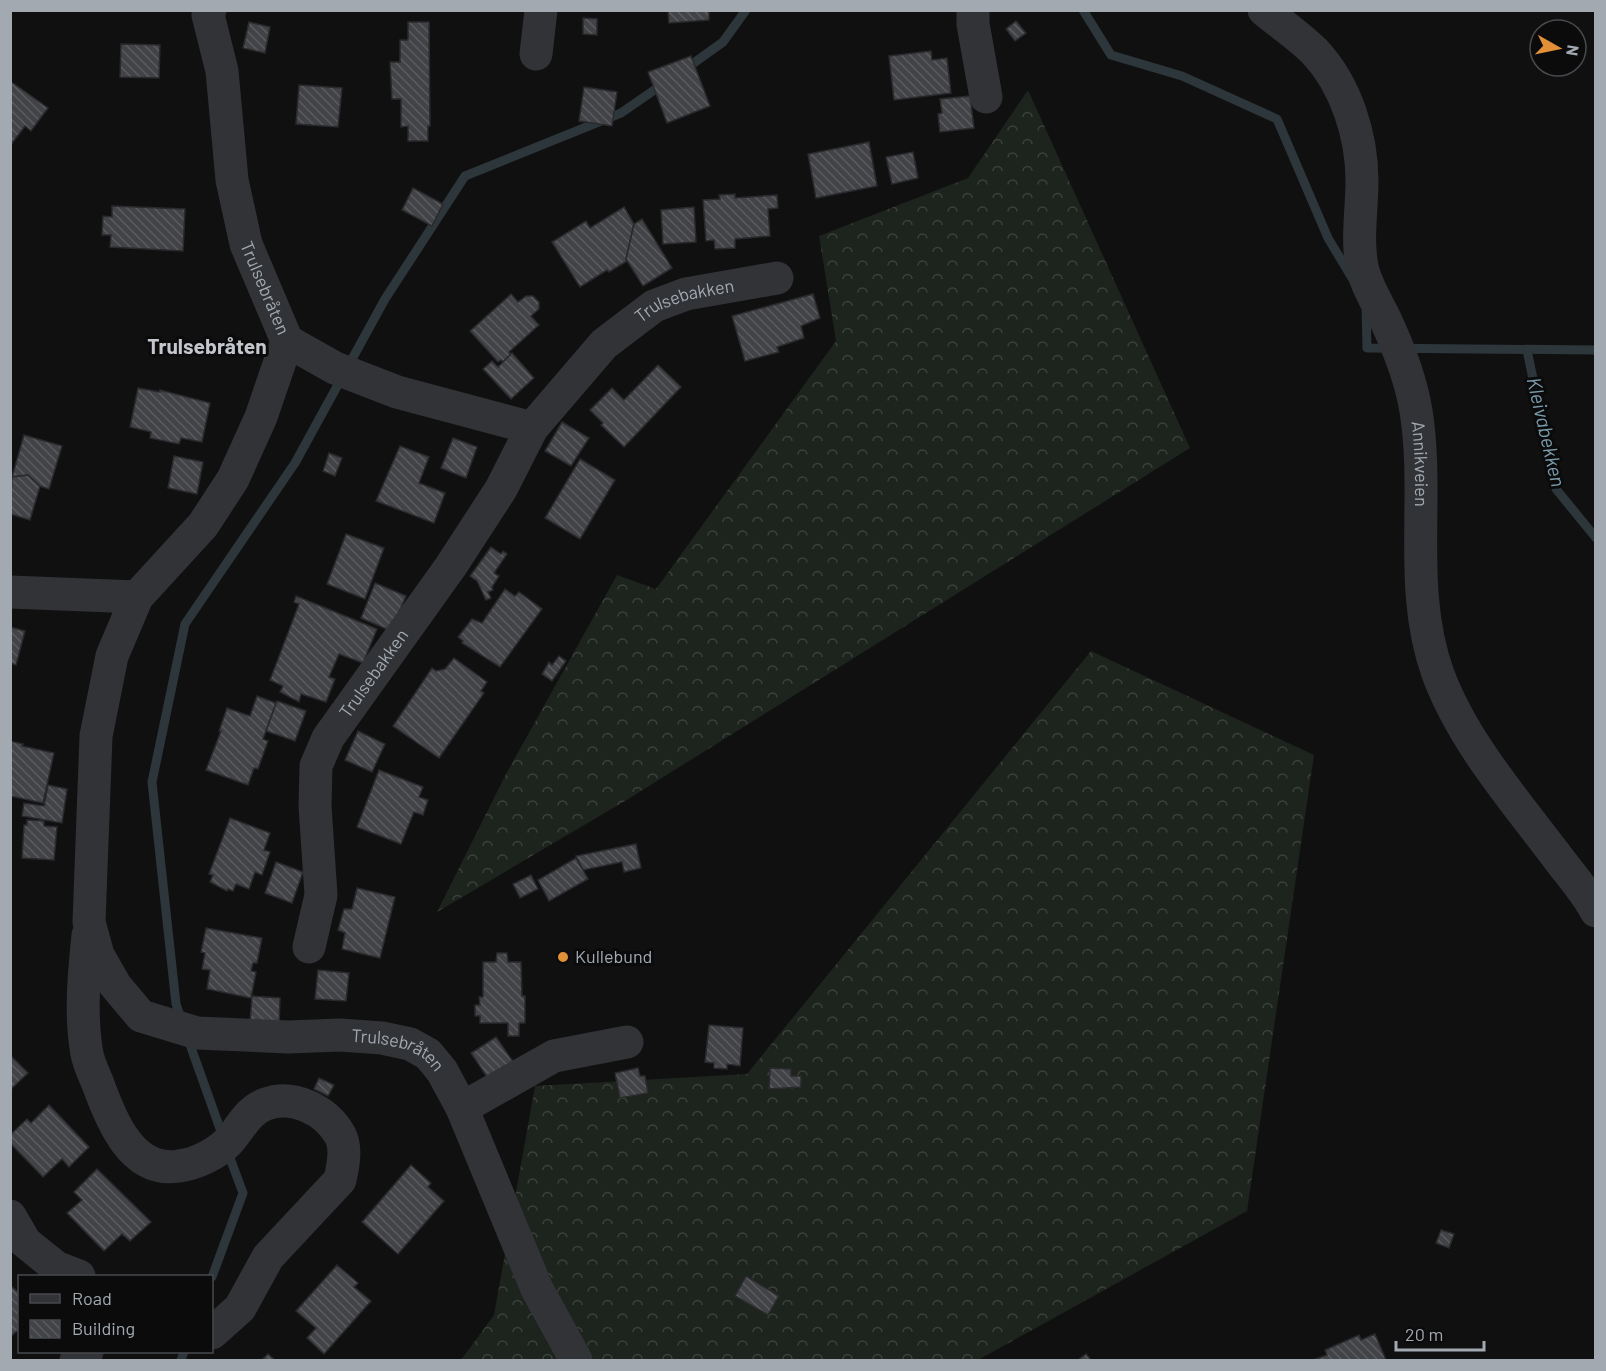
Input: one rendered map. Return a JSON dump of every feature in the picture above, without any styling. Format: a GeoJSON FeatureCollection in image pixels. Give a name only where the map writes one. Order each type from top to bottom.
{"type":"FeatureCollection","features":[{"type":"Feature","properties":{"kind":"street"},"geometry":{"type":"LineString","coordinates":[[536,54],[541,10]]}},
{"type":"Feature","properties":{"kind":"street"},"geometry":{"type":"LineString","coordinates":[[973,10],[973,24],[986,97]]}},
{"type":"Feature","properties":{"kind":"street","name":"Annikveien"},"geometry":{"type":"LineString","coordinates":[[1264,10],[1315,52],[1345,95],[1358,141],[1362,177],[1360,241],[1363,269],[1406,370],[1416,411],[1420,462],[1420,585],[1425,629],[1438,673],[1452,707],[1478,752],[1596,911]]}},
{"type":"Feature","properties":{"kind":"street","name":"Trulsebråten"},"geometry":{"type":"LineString","coordinates":[[202,12],[222,71],[232,180],[246,244],[287,341],[261,417],[233,479],[203,525],[137,597],[112,656],[96,736],[89,922],[83,1010],[87,1055],[119,1134],[136,1155],[160,1167],[180,1166],[204,1159],[227,1143],[248,1115],[266,1104],[287,1101],[309,1105],[328,1121],[340,1136],[344,1149],[340,1180],[268,1257],[240,1308],[213,1332]]}},
{"type":"Feature","properties":{"kind":"street","name":"Trulsebakken"},"geometry":{"type":"LineString","coordinates":[[309,947],[321,895],[315,806],[316,766],[328,738],[451,566],[501,489],[532,428],[604,344],[654,306],[686,294],[777,278]]}},
{"type":"Feature","properties":{"kind":"street"},"geometry":{"type":"LineString","coordinates":[[287,341],[335,368],[397,392],[532,428]]}},
{"type":"Feature","properties":{"kind":"street"},"geometry":{"type":"LineString","coordinates":[[10,592],[137,597]]}},
{"type":"Feature","properties":{"kind":"street","name":"Trulsebråten"},"geometry":{"type":"LineString","coordinates":[[89,922],[98,954],[115,985],[141,1016],[197,1033],[288,1037],[340,1035],[382,1038],[410,1044],[428,1054],[442,1071],[462,1108],[537,1289],[576,1360]]}},
{"type":"Feature","properties":{"kind":"street"},"geometry":{"type":"LineString","coordinates":[[462,1108],[554,1056],[627,1042]]}},
{"type":"Feature","properties":{"kind":"street"},"geometry":{"type":"LineString","coordinates":[[10,1216],[25,1242],[56,1266],[77,1275]]}},
{"type":"Feature","properties":{"kind":"green space"},"geometry":{"type":"Polygon","coordinates":[[[1028,90],[1190,448],[625,801],[437,912],[506,774],[617,575],[656,589],[836,341],[819,236],[968,178],[1028,90]]]}},
{"type":"Feature","properties":{"kind":"green space"},"geometry":{"type":"Polygon","coordinates":[[[1091,651],[1314,755],[1247,1211],[978,1360],[461,1360],[494,1315],[535,1086],[747,1074],[1091,651]]]}},
{"type":"Feature","properties":{"kind":"building"},"geometry":{"type":"Polygon","coordinates":[[[668,10],[709,10],[709,20],[669,23],[668,10]]]}},
{"type":"Feature","properties":{"kind":"building"},"geometry":{"type":"Polygon","coordinates":[[[583,18],[597,19],[597,35],[583,34],[583,18]]]}},
{"type":"Feature","properties":{"kind":"building"},"geometry":{"type":"Polygon","coordinates":[[[1016,21],[1026,33],[1015,41],[1006,29],[1016,21]]]}},
{"type":"Feature","properties":{"kind":"building"},"geometry":{"type":"Polygon","coordinates":[[[249,22],[270,27],[265,53],[243,48],[249,22]]]}},
{"type":"Feature","properties":{"kind":"building"},"geometry":{"type":"Polygon","coordinates":[[[408,22],[429,22],[430,126],[428,126],[428,141],[408,141],[408,126],[401,127],[401,99],[392,99],[390,62],[400,62],[400,40],[408,40],[408,22]]]}},
{"type":"Feature","properties":{"kind":"building"},"geometry":{"type":"Polygon","coordinates":[[[121,44],[160,45],[159,78],[120,77],[121,44]]]}},
{"type":"Feature","properties":{"kind":"building"},"geometry":{"type":"Polygon","coordinates":[[[931,51],[932,60],[947,58],[951,93],[894,100],[889,56],[931,51]]]}},
{"type":"Feature","properties":{"kind":"building"},"geometry":{"type":"Polygon","coordinates":[[[691,56],[710,106],[667,123],[648,72],[691,56]]]}},
{"type":"Feature","properties":{"kind":"building"},"geometry":{"type":"Polygon","coordinates":[[[10,81],[48,108],[31,131],[25,126],[10,146],[10,81]]]}},
{"type":"Feature","properties":{"kind":"building"},"geometry":{"type":"Polygon","coordinates":[[[299,85],[342,88],[338,127],[296,124],[299,85]]]}},
{"type":"Feature","properties":{"kind":"building"},"geometry":{"type":"Polygon","coordinates":[[[584,87],[617,92],[612,126],[579,121],[584,87]]]}},
{"type":"Feature","properties":{"kind":"building"},"geometry":{"type":"Polygon","coordinates":[[[970,96],[974,128],[940,132],[938,114],[942,113],[940,99],[970,96]]]}},
{"type":"Feature","properties":{"kind":"building"},"geometry":{"type":"Polygon","coordinates":[[[869,142],[877,186],[816,198],[808,154],[869,142]]]}},
{"type":"Feature","properties":{"kind":"building"},"geometry":{"type":"Polygon","coordinates":[[[913,152],[918,178],[892,184],[886,157],[913,152]]]}},
{"type":"Feature","properties":{"kind":"building"},"geometry":{"type":"Polygon","coordinates":[[[413,188],[443,204],[432,226],[402,210],[413,188]]]}},
{"type":"Feature","properties":{"kind":"building"},"geometry":{"type":"Polygon","coordinates":[[[735,194],[735,198],[777,195],[778,208],[768,209],[770,236],[735,239],[735,248],[715,249],[714,240],[706,241],[703,200],[720,199],[719,195],[735,194]]]}},
{"type":"Feature","properties":{"kind":"building"},"geometry":{"type":"Polygon","coordinates":[[[112,206],[185,209],[183,251],[110,247],[111,235],[102,235],[103,216],[112,217],[112,206]]]}},
{"type":"Feature","properties":{"kind":"building"},"geometry":{"type":"Polygon","coordinates":[[[624,207],[634,224],[627,261],[609,272],[607,270],[580,287],[552,242],[586,221],[590,228],[624,207]]]}},
{"type":"Feature","properties":{"kind":"building"},"geometry":{"type":"Polygon","coordinates":[[[694,207],[696,242],[663,244],[661,210],[694,207]]]}},
{"type":"Feature","properties":{"kind":"building"},"geometry":{"type":"Polygon","coordinates":[[[642,219],[672,268],[643,286],[626,259],[634,224],[642,219]]]}},
{"type":"Feature","properties":{"kind":"building"},"geometry":{"type":"Polygon","coordinates":[[[511,294],[518,302],[526,296],[533,296],[539,302],[539,309],[531,316],[539,325],[509,352],[511,354],[503,362],[501,360],[498,362],[470,331],[511,294]]]}},
{"type":"Feature","properties":{"kind":"building"},"geometry":{"type":"Polygon","coordinates":[[[813,294],[820,318],[801,326],[804,338],[777,347],[779,352],[745,361],[732,316],[813,294]]]}},
{"type":"Feature","properties":{"kind":"building"},"geometry":{"type":"Polygon","coordinates":[[[512,353],[534,378],[511,399],[483,369],[492,361],[498,367],[512,353]]]}},
{"type":"Feature","properties":{"kind":"building"},"geometry":{"type":"Polygon","coordinates":[[[658,365],[681,387],[624,447],[601,425],[603,423],[590,410],[612,388],[624,400],[658,365]]]}},
{"type":"Feature","properties":{"kind":"building"},"geometry":{"type":"Polygon","coordinates":[[[138,388],[160,392],[160,390],[210,403],[202,442],[181,438],[179,444],[150,438],[151,432],[130,427],[138,388]]]}},
{"type":"Feature","properties":{"kind":"building"},"geometry":{"type":"Polygon","coordinates":[[[562,422],[589,438],[571,466],[545,451],[562,422]]]}},
{"type":"Feature","properties":{"kind":"building"},"geometry":{"type":"Polygon","coordinates":[[[24,435],[62,446],[49,489],[40,486],[28,475],[12,477],[24,435]]]}},
{"type":"Feature","properties":{"kind":"building"},"geometry":{"type":"Polygon","coordinates":[[[453,438],[477,447],[466,478],[441,468],[453,438]]]}},
{"type":"Feature","properties":{"kind":"building"},"geometry":{"type":"Polygon","coordinates":[[[400,446],[429,457],[419,483],[445,493],[434,523],[376,501],[400,446]]]}},
{"type":"Feature","properties":{"kind":"building"},"geometry":{"type":"Polygon","coordinates":[[[329,453],[342,458],[335,476],[323,471],[329,453]]]}},
{"type":"Feature","properties":{"kind":"building"},"geometry":{"type":"Polygon","coordinates":[[[174,456],[203,462],[197,494],[168,488],[174,456]]]}},
{"type":"Feature","properties":{"kind":"building"},"geometry":{"type":"Polygon","coordinates":[[[580,459],[615,480],[580,539],[545,518],[580,459]]]}},
{"type":"Feature","properties":{"kind":"building"},"geometry":{"type":"Polygon","coordinates":[[[28,475],[40,486],[30,520],[10,514],[12,477],[28,475]]]}},
{"type":"Feature","properties":{"kind":"building"},"geometry":{"type":"Polygon","coordinates":[[[346,534],[384,548],[365,599],[327,584],[346,534]]]}},
{"type":"Feature","properties":{"kind":"building"},"geometry":{"type":"Polygon","coordinates":[[[491,547],[501,554],[503,551],[507,554],[494,573],[499,576],[492,587],[493,590],[488,592],[491,598],[486,600],[477,581],[470,576],[491,547]]]}},
{"type":"Feature","properties":{"kind":"building"},"geometry":{"type":"Polygon","coordinates":[[[375,583],[406,596],[391,631],[361,618],[375,583]]]}},
{"type":"Feature","properties":{"kind":"building"},"geometry":{"type":"Polygon","coordinates":[[[505,589],[515,596],[519,592],[542,609],[500,667],[462,643],[463,641],[458,637],[472,619],[482,623],[505,589]]]}},
{"type":"Feature","properties":{"kind":"building"},"geometry":{"type":"Polygon","coordinates":[[[296,596],[377,629],[363,663],[339,654],[329,677],[335,679],[326,702],[301,694],[299,702],[280,692],[283,686],[270,680],[299,604],[294,602],[296,596]]]}},
{"type":"Feature","properties":{"kind":"building"},"geometry":{"type":"Polygon","coordinates":[[[10,627],[25,631],[16,665],[10,663],[10,627]]]}},
{"type":"Feature","properties":{"kind":"building"},"geometry":{"type":"Polygon","coordinates":[[[559,656],[566,661],[552,681],[542,674],[549,662],[552,665],[559,656]]]}},
{"type":"Feature","properties":{"kind":"building"},"geometry":{"type":"Polygon","coordinates":[[[454,658],[487,682],[481,691],[484,693],[439,758],[393,726],[432,668],[436,671],[445,669],[454,658]]]}},
{"type":"Feature","properties":{"kind":"building"},"geometry":{"type":"Polygon","coordinates":[[[257,696],[276,703],[263,739],[268,741],[258,769],[254,768],[248,785],[206,770],[227,708],[250,716],[257,696]]]}},
{"type":"Feature","properties":{"kind":"building"},"geometry":{"type":"Polygon","coordinates":[[[277,701],[306,711],[295,741],[266,731],[277,701]]]}},
{"type":"Feature","properties":{"kind":"building"},"geometry":{"type":"Polygon","coordinates":[[[358,731],[385,744],[372,772],[345,760],[358,731]]]}},
{"type":"Feature","properties":{"kind":"building"},"geometry":{"type":"Polygon","coordinates":[[[10,741],[54,753],[43,803],[10,796],[10,741]]]}},
{"type":"Feature","properties":{"kind":"building"},"geometry":{"type":"Polygon","coordinates":[[[379,770],[423,787],[419,797],[428,800],[423,815],[414,812],[401,844],[357,827],[379,770]]]}},
{"type":"Feature","properties":{"kind":"building"},"geometry":{"type":"Polygon","coordinates":[[[48,785],[67,789],[62,823],[22,816],[24,803],[44,806],[48,785]]]}},
{"type":"Feature","properties":{"kind":"building"},"geometry":{"type":"Polygon","coordinates":[[[230,818],[270,833],[264,850],[270,852],[262,875],[255,872],[249,889],[236,884],[233,891],[228,889],[227,891],[210,882],[213,875],[209,874],[230,818]]]}},
{"type":"Feature","properties":{"kind":"building"},"geometry":{"type":"Polygon","coordinates":[[[27,820],[44,821],[44,826],[57,827],[54,860],[22,858],[24,825],[27,825],[27,820]]]}},
{"type":"Feature","properties":{"kind":"building"},"geometry":{"type":"Polygon","coordinates":[[[636,844],[641,868],[624,872],[622,862],[583,870],[576,856],[636,844]]]}},
{"type":"Feature","properties":{"kind":"building"},"geometry":{"type":"Polygon","coordinates":[[[576,858],[588,879],[549,901],[538,880],[576,858]]]}},
{"type":"Feature","properties":{"kind":"building"},"geometry":{"type":"Polygon","coordinates":[[[276,862],[303,872],[292,903],[265,893],[276,862]]]}},
{"type":"Feature","properties":{"kind":"building"},"geometry":{"type":"Polygon","coordinates":[[[531,875],[538,889],[520,898],[513,884],[531,875]]]}},
{"type":"Feature","properties":{"kind":"building"},"geometry":{"type":"Polygon","coordinates":[[[357,888],[395,897],[380,958],[342,949],[345,933],[338,930],[344,909],[352,909],[357,888]]]}},
{"type":"Feature","properties":{"kind":"building"},"geometry":{"type":"Polygon","coordinates":[[[206,928],[262,938],[257,963],[253,963],[251,971],[256,972],[251,998],[207,989],[210,970],[202,969],[205,953],[201,952],[206,928]]]}},
{"type":"Feature","properties":{"kind":"building"},"geometry":{"type":"Polygon","coordinates":[[[497,953],[507,953],[508,962],[521,962],[525,1023],[519,1023],[519,1036],[508,1036],[508,1023],[480,1023],[480,1016],[475,1016],[475,1005],[480,1005],[479,997],[483,997],[483,962],[496,962],[497,953]]]}},
{"type":"Feature","properties":{"kind":"building"},"geometry":{"type":"Polygon","coordinates":[[[318,970],[349,973],[346,1001],[315,999],[318,970]]]}},
{"type":"Feature","properties":{"kind":"building"},"geometry":{"type":"Polygon","coordinates":[[[252,996],[280,998],[279,1025],[250,1023],[252,996]]]}},
{"type":"Feature","properties":{"kind":"building"},"geometry":{"type":"Polygon","coordinates":[[[709,1025],[743,1028],[740,1066],[727,1064],[727,1069],[714,1068],[714,1063],[705,1062],[709,1025]]]}},
{"type":"Feature","properties":{"kind":"building"},"geometry":{"type":"Polygon","coordinates":[[[496,1037],[514,1063],[489,1080],[471,1053],[496,1037]]]}},
{"type":"Feature","properties":{"kind":"building"},"geometry":{"type":"Polygon","coordinates":[[[10,1055],[28,1073],[10,1090],[10,1055]]]}},
{"type":"Feature","properties":{"kind":"building"},"geometry":{"type":"Polygon","coordinates":[[[638,1068],[640,1076],[645,1076],[648,1093],[620,1098],[615,1073],[638,1068]]]}},
{"type":"Feature","properties":{"kind":"building"},"geometry":{"type":"Polygon","coordinates":[[[770,1068],[791,1069],[791,1076],[801,1076],[801,1087],[769,1089],[770,1068]]]}},
{"type":"Feature","properties":{"kind":"building"},"geometry":{"type":"Polygon","coordinates":[[[319,1078],[334,1085],[328,1096],[314,1089],[319,1078]]]}},
{"type":"Feature","properties":{"kind":"building"},"geometry":{"type":"Polygon","coordinates":[[[49,1105],[89,1147],[69,1167],[62,1159],[43,1177],[10,1143],[10,1135],[27,1119],[31,1123],[49,1105]]]}},
{"type":"Feature","properties":{"kind":"building"},"geometry":{"type":"Polygon","coordinates":[[[411,1165],[431,1183],[428,1187],[444,1201],[398,1254],[362,1222],[411,1165]]]}},
{"type":"Feature","properties":{"kind":"building"},"geometry":{"type":"Polygon","coordinates":[[[97,1169],[151,1222],[130,1241],[122,1234],[104,1251],[67,1213],[82,1200],[74,1192],[97,1169]]]}},
{"type":"Feature","properties":{"kind":"building"},"geometry":{"type":"Polygon","coordinates":[[[1441,1230],[1454,1234],[1449,1248],[1436,1243],[1441,1230]]]}},
{"type":"Feature","properties":{"kind":"building"},"geometry":{"type":"Polygon","coordinates":[[[337,1265],[358,1283],[354,1287],[371,1301],[324,1354],[307,1338],[316,1328],[296,1311],[337,1265]]]}},
{"type":"Feature","properties":{"kind":"building"},"geometry":{"type":"Polygon","coordinates":[[[746,1276],[779,1296],[768,1315],[735,1296],[746,1276]]]}},
{"type":"Feature","properties":{"kind":"building"},"geometry":{"type":"Polygon","coordinates":[[[10,1285],[18,1292],[18,1332],[10,1337],[10,1285]]]}},
{"type":"Feature","properties":{"kind":"building"},"geometry":{"type":"Polygon","coordinates":[[[1375,1334],[1386,1360],[1313,1360],[1327,1355],[1325,1350],[1359,1335],[1361,1340],[1375,1334]]]}},
{"type":"Feature","properties":{"kind":"building"},"geometry":{"type":"Polygon","coordinates":[[[268,1354],[275,1360],[262,1360],[268,1354]]]}},
{"type":"Feature","properties":{"kind":"building"},"geometry":{"type":"Polygon","coordinates":[[[1086,1354],[1091,1360],[1078,1360],[1086,1354]]]}},
{"type":"Feature","properties":{"kind":"waterway"},"geometry":{"type":"LineString","coordinates":[[684,70],[723,42],[746,10]]}},
{"type":"Feature","properties":{"kind":"waterway"},"geometry":{"type":"LineString","coordinates":[[1083,10],[1111,55],[1182,76],[1277,119],[1328,238],[1352,278]]}},
{"type":"Feature","properties":{"kind":"waterway"},"geometry":{"type":"LineString","coordinates":[[182,1021],[176,1004],[152,782],[185,624],[295,463],[385,299],[465,176],[621,113],[663,84]]}},
{"type":"Feature","properties":{"kind":"waterway"},"geometry":{"type":"LineString","coordinates":[[1366,306],[1367,348],[1596,350]]}},
{"type":"Feature","properties":{"kind":"waterway","name":"Kleivabekken"},"geometry":{"type":"LineString","coordinates":[[1527,350],[1556,489],[1596,538]]}},
{"type":"Feature","properties":{"kind":"waterway"},"geometry":{"type":"LineString","coordinates":[[188,1039],[223,1137]]}},
{"type":"Feature","properties":{"kind":"waterway"},"geometry":{"type":"LineString","coordinates":[[213,1275],[243,1193],[227,1150]]}},
{"type":"Feature","properties":{"kind":"waterway"},"geometry":{"type":"LineString","coordinates":[[181,1360],[184,1353]]}},
{"type":"Feature","properties":{"kind":"place","name":"Kullebund"},"geometry":{"type":"Point","coordinates":[563,957]}},
{"type":"Feature","properties":{"kind":"district","name":"Trulsebråten"},"geometry":{"type":"Point","coordinates":[207,347]}}]}
